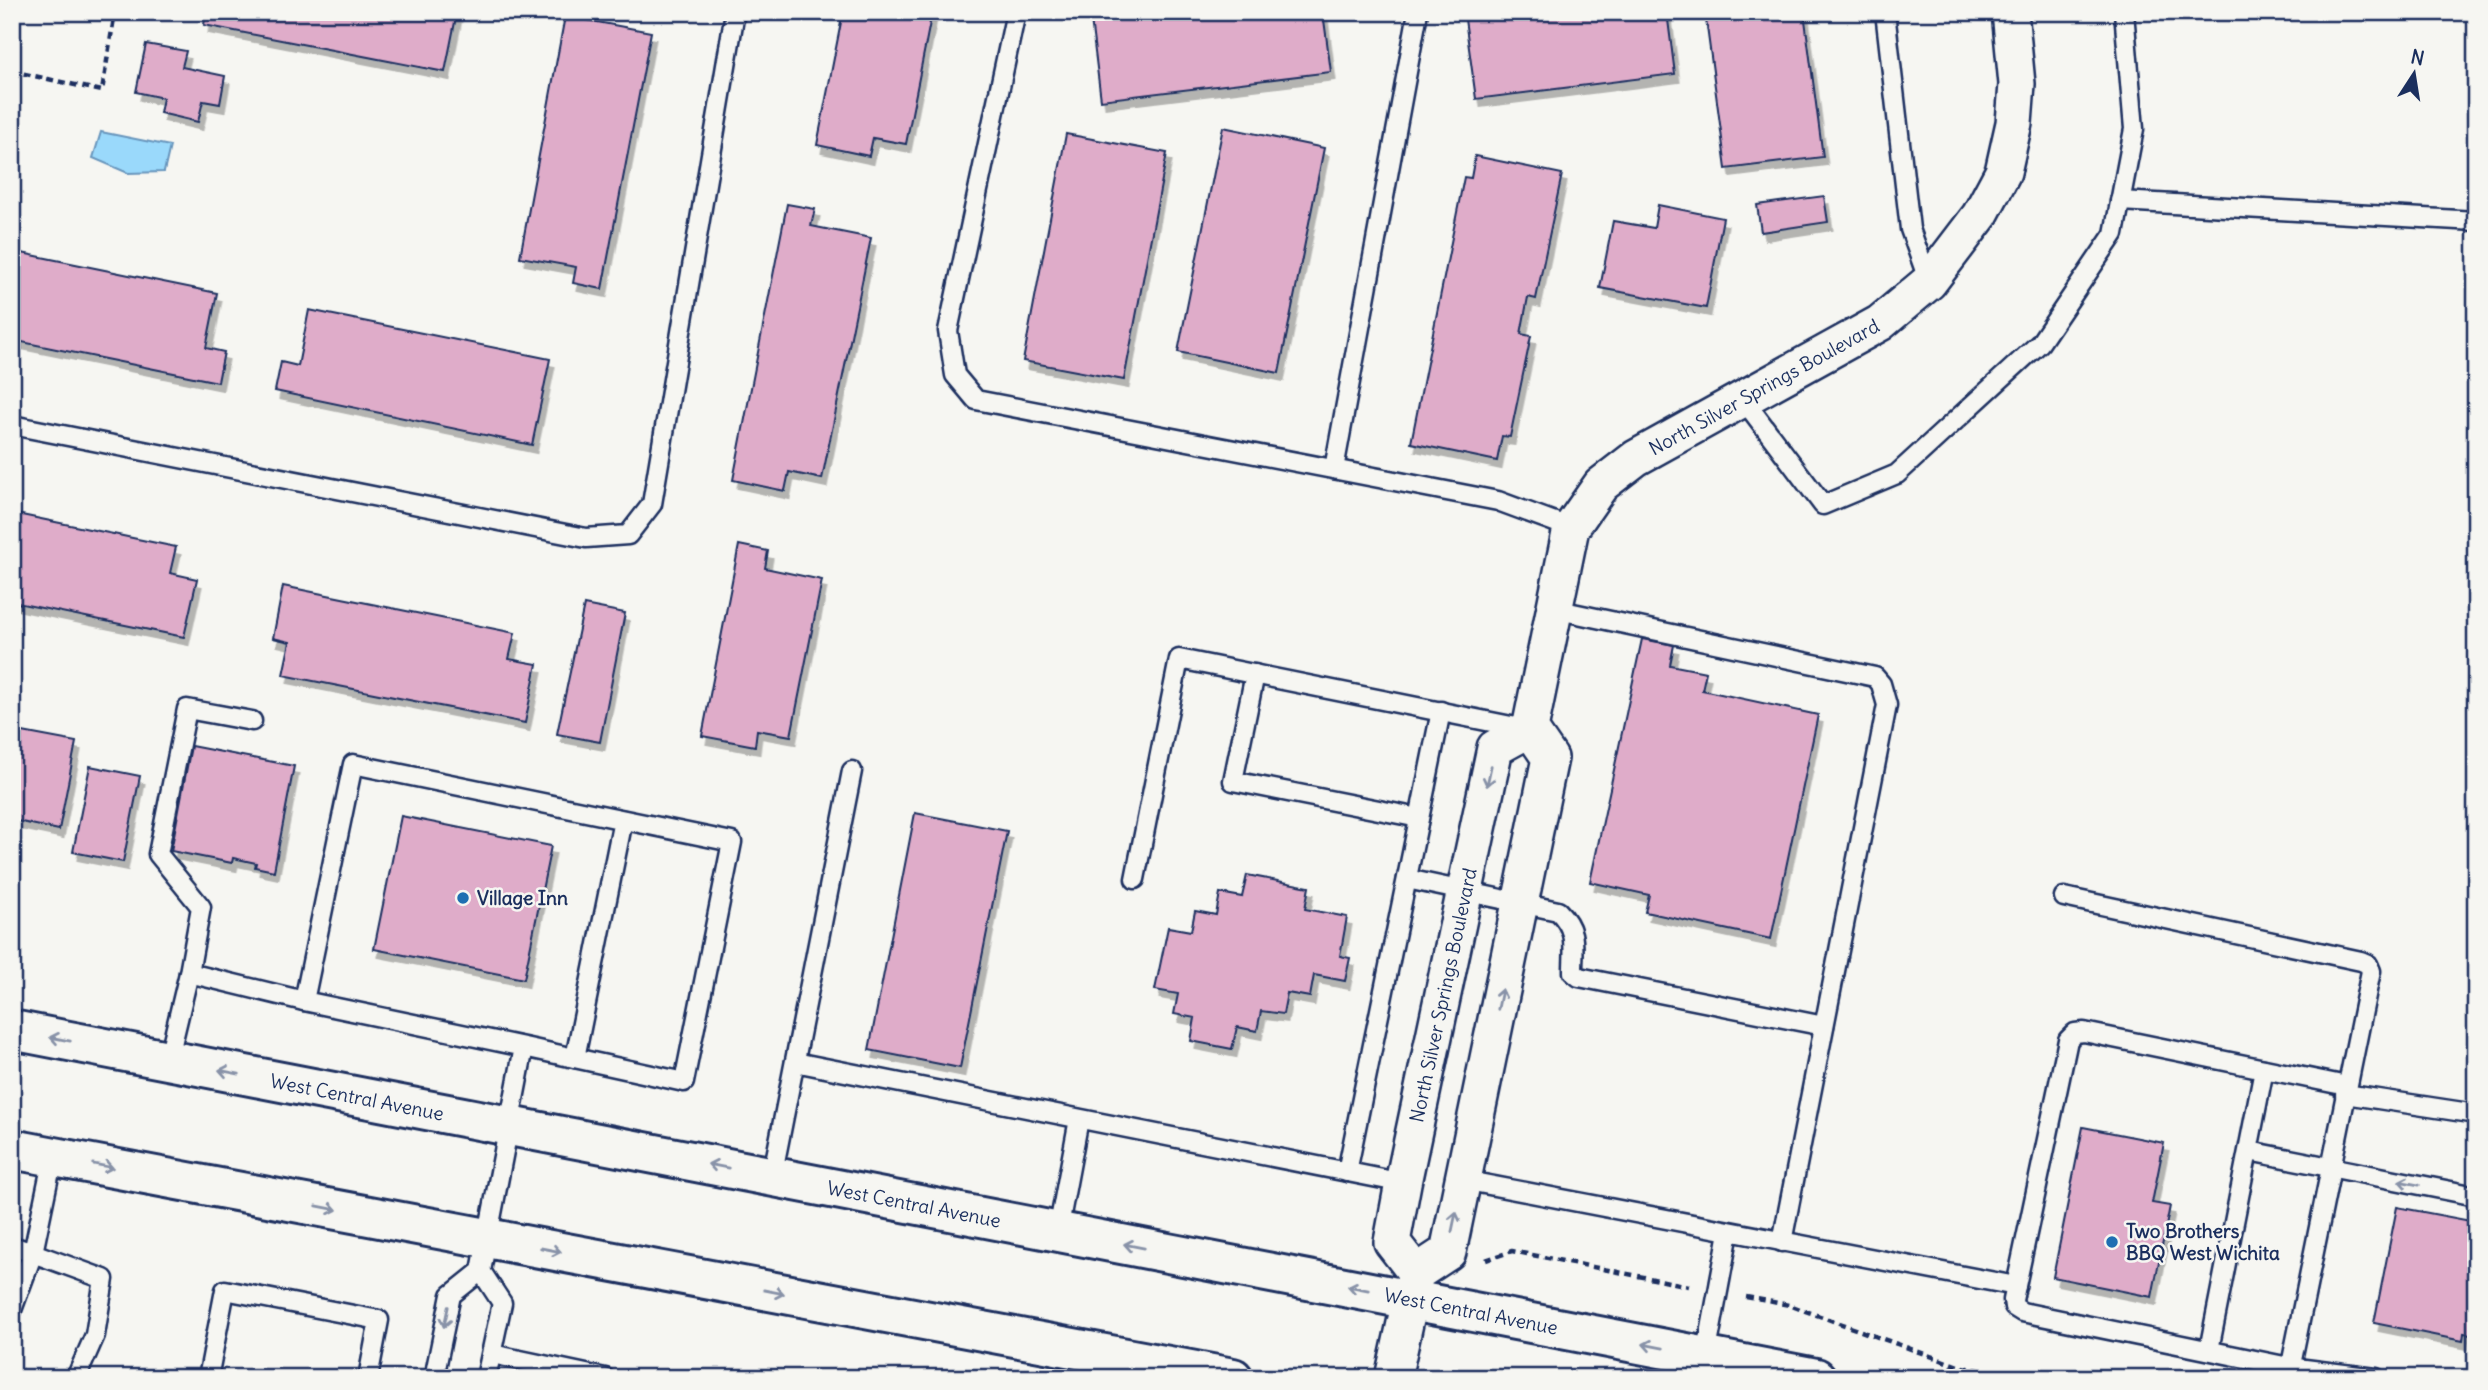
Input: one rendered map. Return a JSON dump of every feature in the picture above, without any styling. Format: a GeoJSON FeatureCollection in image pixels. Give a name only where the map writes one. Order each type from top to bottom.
{"type":"FeatureCollection","features":[{"type":"Feature","properties":{"kind":"main road","name":"West Central Avenue"},"geometry":{"type":"LineString","coordinates":[[12,1030],[1058,1231],[1423,1275],[1706,1356],[1816,1378]]}},
{"type":"Feature","properties":{"kind":"main road"},"geometry":{"type":"LineString","coordinates":[[12,1149],[484,1254],[1233,1378]]}},
{"type":"Feature","properties":{"kind":"street","name":"North Silver Springs Boulevard"},"geometry":{"type":"LineString","coordinates":[[1423,1275],[1392,1242],[1403,1183],[1495,748],[1530,729],[1571,528],[1601,485],[1636,458],[1880,323],[1930,282],[1980,215],[2003,172],[2014,123],[2017,84],[2010,12]]}},
{"type":"Feature","properties":{"kind":"street"},"geometry":{"type":"LineString","coordinates":[[1393,1378],[1423,1275],[1448,1252],[1550,758],[1530,729]]}},
{"type":"Feature","properties":{"kind":"lane"},"geometry":{"type":"LineString","coordinates":[[12,425],[586,538],[628,535],[652,504],[736,12]]}},
{"type":"Feature","properties":{"kind":"lane"},"geometry":{"type":"LineString","coordinates":[[1016,12],[948,331],[954,375],[976,400],[1499,501],[1571,528]]}},
{"type":"Feature","properties":{"kind":"lane"},"geometry":{"type":"LineString","coordinates":[[1334,469],[1418,12]]}},
{"type":"Feature","properties":{"kind":"lane"},"geometry":{"type":"LineString","coordinates":[[1885,12],[1910,229],[1930,282]]}},
{"type":"Feature","properties":{"kind":"lane"},"geometry":{"type":"LineString","coordinates":[[1743,399],[1823,505],[1897,474],[2040,343],[2114,234],[2134,129],[2124,12]]}},
{"type":"Feature","properties":{"kind":"lane"},"geometry":{"type":"LineString","coordinates":[[2120,201],[2476,221]]}},
{"type":"Feature","properties":{"kind":"lane"},"geometry":{"type":"LineString","coordinates":[[1554,609],[1875,677],[1881,684],[1887,705],[1782,1242]]}},
{"type":"Feature","properties":{"kind":"lane"},"geometry":{"type":"LineString","coordinates":[[1135,879],[1179,659],[1530,729]]}},
{"type":"Feature","properties":{"kind":"lane"},"geometry":{"type":"LineString","coordinates":[[1255,674],[1233,781],[1419,818]]}},
{"type":"Feature","properties":{"kind":"lane"},"geometry":{"type":"LineString","coordinates":[[168,1061],[201,907],[158,854],[187,709],[252,721]]}},
{"type":"Feature","properties":{"kind":"lane"},"geometry":{"type":"LineString","coordinates":[[1347,1172],[1441,711]]}},
{"type":"Feature","properties":{"kind":"lane"},"geometry":{"type":"LineString","coordinates":[[189,973],[304,1001],[684,1082],[732,842],[353,764],[304,1001]]}},
{"type":"Feature","properties":{"kind":"lane"},"geometry":{"type":"LineString","coordinates":[[772,1177],[852,771]]}},
{"type":"Feature","properties":{"kind":"lane"},"geometry":{"type":"LineString","coordinates":[[575,1058],[623,820]]}},
{"type":"Feature","properties":{"kind":"lane"},"geometry":{"type":"LineString","coordinates":[[1407,879],[1558,911],[1570,922],[1573,972],[1579,977],[1824,1026]]}},
{"type":"Feature","properties":{"kind":"lane"},"geometry":{"type":"LineString","coordinates":[[2064,897],[2368,964],[2371,971],[2289,1372]]}},
{"type":"Feature","properties":{"kind":"lane"},"geometry":{"type":"LineString","coordinates":[[2376,1378],[2289,1372],[2209,1350],[2022,1312],[2014,1307],[2016,1286],[2068,1040],[2075,1032],[2084,1032],[2264,1069],[2346,1090],[2476,1114]]}},
{"type":"Feature","properties":{"kind":"lane"},"geometry":{"type":"LineString","coordinates":[[434,1378],[451,1295],[484,1254],[524,1047]]}},
{"type":"Feature","properties":{"kind":"lane"},"geometry":{"type":"LineString","coordinates":[[795,1062],[1403,1183]]}},
{"type":"Feature","properties":{"kind":"lane"},"geometry":{"type":"LineString","coordinates":[[2209,1350],[2264,1069]]}},
{"type":"Feature","properties":{"kind":"lane"},"geometry":{"type":"LineString","coordinates":[[1058,1231],[1079,1119]]}},
{"type":"Feature","properties":{"kind":"lane"},"geometry":{"type":"LineString","coordinates":[[2249,1151],[2476,1196]]}},
{"type":"Feature","properties":{"kind":"lane"},"geometry":{"type":"LineString","coordinates":[[12,1310],[33,1253],[52,1157]]}},
{"type":"Feature","properties":{"kind":"lane"},"geometry":{"type":"LineString","coordinates":[[1463,1180],[2016,1286]]}},
{"type":"Feature","properties":{"kind":"lane"},"geometry":{"type":"LineString","coordinates":[[1706,1356],[1729,1232]]}},
{"type":"Feature","properties":{"kind":"lane"},"geometry":{"type":"LineString","coordinates":[[12,1246],[104,1279],[95,1335],[76,1378]]}},
{"type":"Feature","properties":{"kind":"lane"},"geometry":{"type":"LineString","coordinates":[[484,1254],[502,1303],[486,1378]]}},
{"type":"Feature","properties":{"kind":"lane"},"geometry":{"type":"LineString","coordinates":[[208,1378],[225,1290],[379,1320],[368,1378]]}},
{"type":"Feature","properties":{"kind":"lane"},"geometry":{"type":"LineString","coordinates":[[492,1354],[605,1378]]}},
{"type":"Feature","properties":{"kind":"path"},"geometry":{"type":"LineString","coordinates":[[12,71],[102,91],[115,12]]}},
{"type":"Feature","properties":{"kind":"path"},"geometry":{"type":"LineString","coordinates":[[1423,1275],[1513,1251],[1788,1305],[1958,1366],[2019,1378]]}},
{"type":"Feature","properties":{"kind":"water"},"geometry":{"type":"Polygon","coordinates":[[[101,132],[170,146],[164,172],[128,173],[93,158],[101,132]]]}},
{"type":"Feature","properties":{"kind":"building"},"geometry":{"type":"Polygon","coordinates":[[[206,12],[457,12],[445,72],[204,25],[206,12]]]}},
{"type":"Feature","properties":{"kind":"building"},"geometry":{"type":"Polygon","coordinates":[[[843,12],[932,12],[906,144],[873,138],[869,156],[817,145],[843,12]]]}},
{"type":"Feature","properties":{"kind":"building"},"geometry":{"type":"Polygon","coordinates":[[[1090,12],[1323,12],[1331,72],[1101,100],[1090,12]]]}},
{"type":"Feature","properties":{"kind":"building"},"geometry":{"type":"Polygon","coordinates":[[[1464,12],[1667,12],[1675,74],[1476,99],[1464,12]]]}},
{"type":"Feature","properties":{"kind":"building"},"geometry":{"type":"Polygon","coordinates":[[[1705,12],[1804,12],[1823,157],[1726,169],[1705,12]]]}},
{"type":"Feature","properties":{"kind":"building"},"geometry":{"type":"Polygon","coordinates":[[[565,16],[651,32],[602,289],[573,283],[576,267],[520,257],[565,16]]]}},
{"type":"Feature","properties":{"kind":"building"},"geometry":{"type":"Polygon","coordinates":[[[146,44],[186,51],[182,67],[225,76],[220,104],[203,101],[198,122],[160,113],[163,98],[136,92],[146,44]]]}},
{"type":"Feature","properties":{"kind":"building"},"geometry":{"type":"Polygon","coordinates":[[[1223,127],[1324,148],[1279,373],[1178,352],[1223,127]]]}},
{"type":"Feature","properties":{"kind":"building"},"geometry":{"type":"Polygon","coordinates":[[[1066,134],[1167,153],[1124,380],[1023,361],[1066,134]]]}},
{"type":"Feature","properties":{"kind":"building"},"geometry":{"type":"Polygon","coordinates":[[[1475,156],[1562,174],[1536,299],[1528,297],[1521,334],[1531,336],[1510,437],[1502,436],[1497,461],[1411,443],[1464,177],[1471,178],[1475,156]]]}},
{"type":"Feature","properties":{"kind":"building"},"geometry":{"type":"Polygon","coordinates":[[[1824,196],[1828,222],[1761,232],[1757,205],[1824,196]]]}},
{"type":"Feature","properties":{"kind":"building"},"geometry":{"type":"Polygon","coordinates":[[[787,204],[815,209],[811,226],[871,238],[822,479],[789,472],[785,491],[733,480],[787,204]]]}},
{"type":"Feature","properties":{"kind":"building"},"geometry":{"type":"Polygon","coordinates":[[[1658,205],[1723,218],[1706,308],[1600,288],[1613,221],[1654,228],[1658,205]]]}},
{"type":"Feature","properties":{"kind":"building"},"geometry":{"type":"Polygon","coordinates":[[[12,251],[217,293],[206,348],[224,352],[218,382],[12,340],[12,251]]]}},
{"type":"Feature","properties":{"kind":"building"},"geometry":{"type":"Polygon","coordinates":[[[309,310],[550,359],[532,445],[275,391],[281,362],[298,366],[309,310]]]}},
{"type":"Feature","properties":{"kind":"building"},"geometry":{"type":"Polygon","coordinates":[[[12,513],[176,547],[170,573],[197,579],[184,637],[12,602],[12,513]]]}},
{"type":"Feature","properties":{"kind":"building"},"geometry":{"type":"Polygon","coordinates":[[[739,545],[768,551],[765,568],[822,580],[791,736],[757,730],[755,746],[702,736],[739,545]]]}},
{"type":"Feature","properties":{"kind":"building"},"geometry":{"type":"Polygon","coordinates":[[[283,586],[515,633],[509,659],[537,664],[525,723],[283,675],[290,642],[273,638],[283,586]]]}},
{"type":"Feature","properties":{"kind":"building"},"geometry":{"type":"Polygon","coordinates":[[[584,605],[625,613],[600,742],[557,734],[584,605]]]}},
{"type":"Feature","properties":{"kind":"building"},"geometry":{"type":"Polygon","coordinates":[[[1642,639],[1674,645],[1670,665],[1706,672],[1702,690],[1818,715],[1771,939],[1645,912],[1649,895],[1590,882],[1642,639]]]}},
{"type":"Feature","properties":{"kind":"building"},"geometry":{"type":"Polygon","coordinates":[[[12,730],[76,742],[59,830],[12,820],[12,730]]]}},
{"type":"Feature","properties":{"kind":"building"},"geometry":{"type":"Polygon","coordinates":[[[191,746],[294,766],[274,871],[255,867],[256,863],[233,858],[232,863],[171,851],[191,746]]]}},
{"type":"Feature","properties":{"kind":"building"},"geometry":{"type":"Polygon","coordinates":[[[90,766],[140,776],[123,862],[73,852],[90,766]]]}},
{"type":"Feature","properties":{"kind":"building"},"geometry":{"type":"Polygon","coordinates":[[[915,813],[1007,831],[960,1068],[869,1050],[915,813]]]}},
{"type":"Feature","properties":{"kind":"building","name":"Village Inn"},"geometry":{"type":"Polygon","coordinates":[[[401,816],[551,846],[524,979],[374,949],[401,816]]]}},
{"type":"Feature","properties":{"kind":"building"},"geometry":{"type":"Polygon","coordinates":[[[1247,875],[1309,887],[1305,909],[1347,917],[1340,956],[1350,958],[1345,981],[1314,975],[1310,997],[1287,993],[1283,1014],[1261,1011],[1257,1031],[1237,1027],[1232,1049],[1191,1041],[1195,1018],[1174,1014],[1178,994],[1155,990],[1168,927],[1191,931],[1195,911],[1216,915],[1220,893],[1242,897],[1247,875]]]}},
{"type":"Feature","properties":{"kind":"building","name":"Two Brothers BBQ West Wichita"},"geometry":{"type":"Polygon","coordinates":[[[2083,1127],[2164,1143],[2152,1203],[2170,1206],[2152,1297],[2053,1277],[2083,1127]]]}},
{"type":"Feature","properties":{"kind":"building"},"geometry":{"type":"Polygon","coordinates":[[[2397,1207],[2476,1222],[2476,1335],[2464,1333],[2463,1341],[2374,1323],[2397,1207]]]}},
{"type":"Feature","properties":{"kind":"place","name":"Village Inn"},"geometry":{"type":"Point","coordinates":[463,898]}},
{"type":"Feature","properties":{"kind":"place","name":"Two Brothers BBQ West Wichita"},"geometry":{"type":"Point","coordinates":[2112,1242]}}]}
